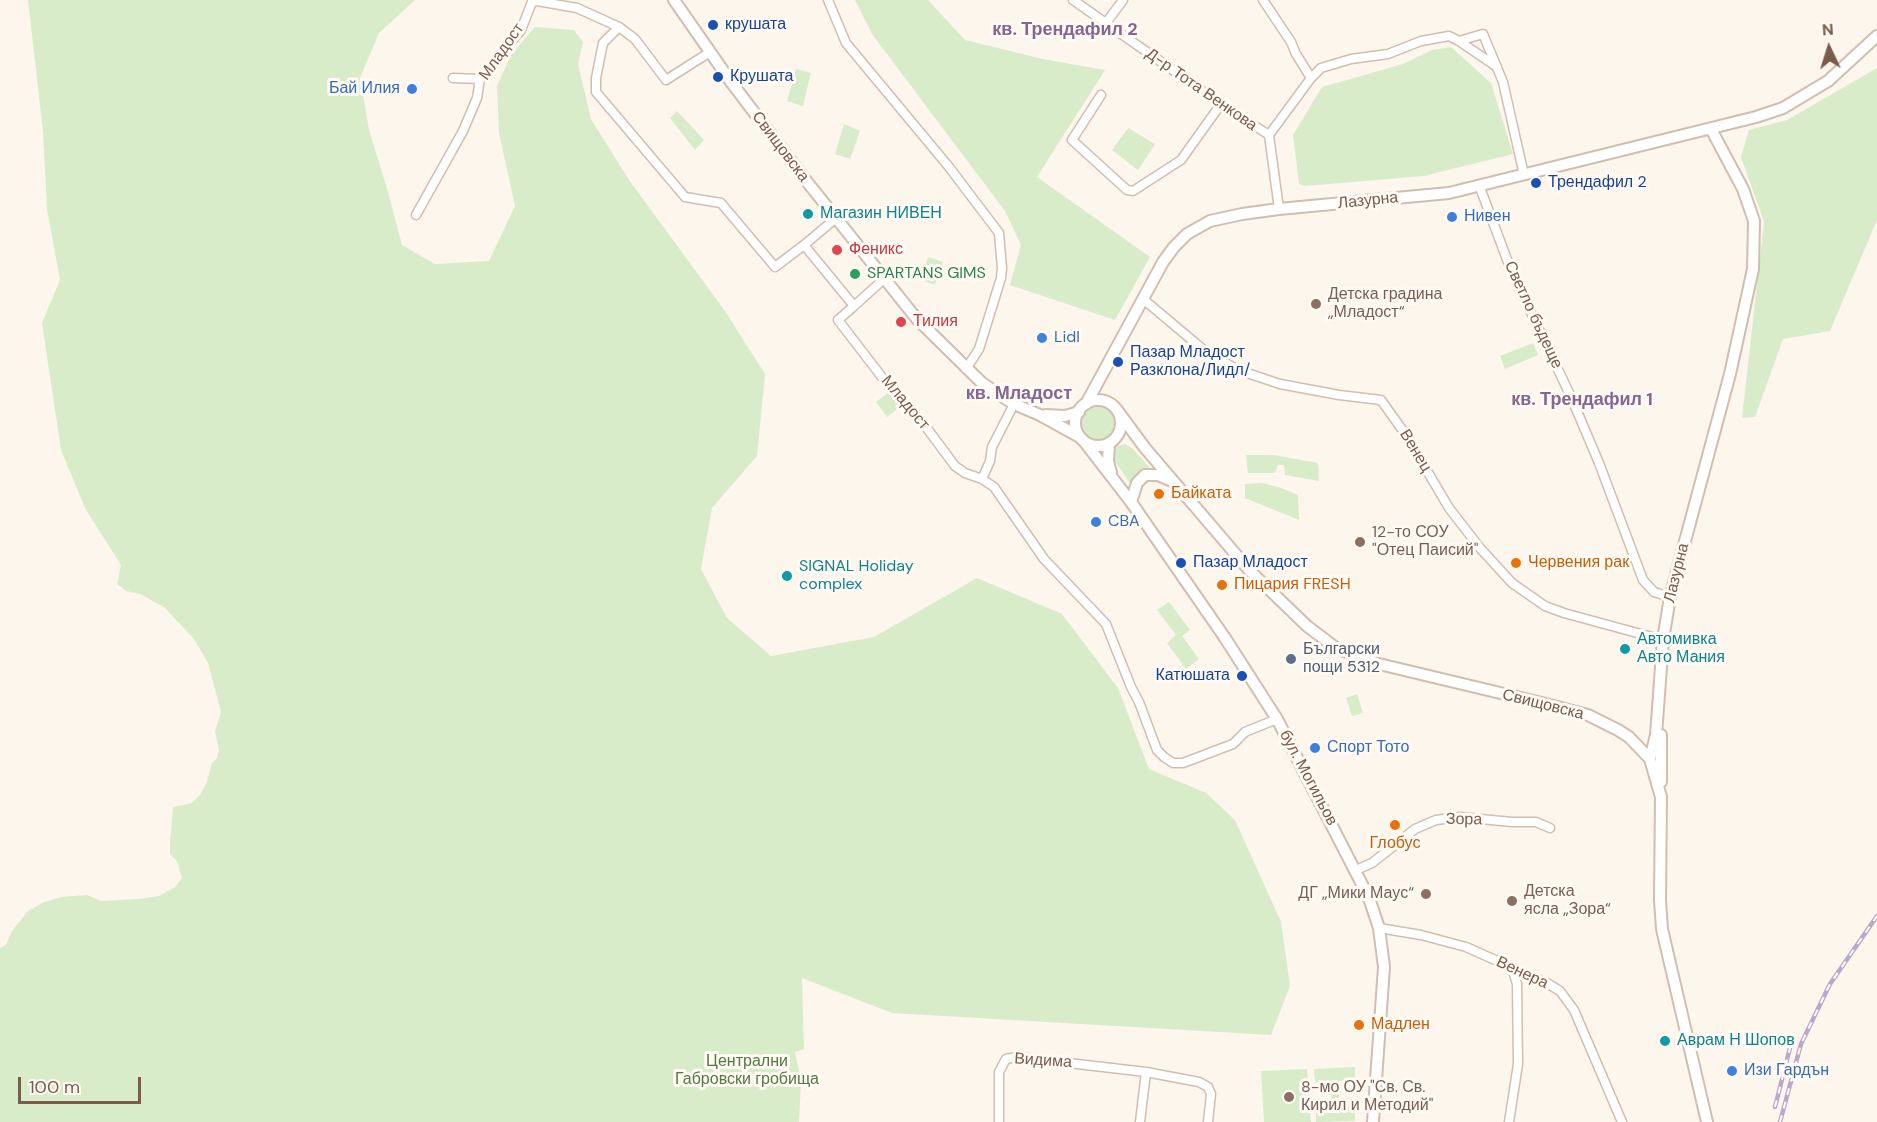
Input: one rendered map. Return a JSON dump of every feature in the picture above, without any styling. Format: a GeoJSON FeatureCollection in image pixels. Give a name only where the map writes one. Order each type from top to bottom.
{"type":"FeatureCollection","features":[{"type":"Feature","properties":{"kind":"street","name":"Свищовска"},"geometry":{"type":"LineString","coordinates":[[674,0],[681,5],[710,52],[836,219],[916,318],[982,383],[1014,404],[1082,438]]}},
{"type":"Feature","properties":{"kind":"street"},"geometry":{"type":"LineString","coordinates":[[828,0],[846,43],[949,167],[999,232],[1001,278],[979,349],[966,369]]}},
{"type":"Feature","properties":{"kind":"street","name":"Д-р Тота Венкова"},"geometry":{"type":"LineString","coordinates":[[1073,0],[1269,135],[1279,209]]}},
{"type":"Feature","properties":{"kind":"street"},"geometry":{"type":"LineString","coordinates":[[1106,23],[1123,0]]}},
{"type":"Feature","properties":{"kind":"street"},"geometry":{"type":"LineString","coordinates":[[1263,0],[1292,42],[1296,54],[1311,78]]}},
{"type":"Feature","properties":{"kind":"street","name":"Младост"},"geometry":{"type":"LineString","coordinates":[[416,215],[463,131],[477,98],[480,79],[521,30],[531,1],[577,8],[618,27],[635,39],[666,80],[710,52]]}},
{"type":"Feature","properties":{"kind":"street"},"geometry":{"type":"LineString","coordinates":[[618,27],[603,43],[596,78],[596,92],[685,197],[721,203],[775,267],[836,219]]}},
{"type":"Feature","properties":{"kind":"street"},"geometry":{"type":"LineString","coordinates":[[1459,40],[1483,34],[1503,82],[1524,175]]}},
{"type":"Feature","properties":{"kind":"street"},"geometry":{"type":"LineString","coordinates":[[1269,135],[1321,68],[1351,59],[1388,54],[1421,41],[1449,36],[1459,40],[1497,67]]}},
{"type":"Feature","properties":{"kind":"street","name":"Лазурна"},"geometry":{"type":"LineString","coordinates":[[1082,408],[1103,375],[1163,262],[1187,234],[1217,219],[1279,209],[1449,193],[1711,129],[1783,108],[1806,96],[1848,65],[1877,36]]}},
{"type":"Feature","properties":{"kind":"street"},"geometry":{"type":"LineString","coordinates":[[453,78],[480,79]]}},
{"type":"Feature","properties":{"kind":"street"},"geometry":{"type":"LineString","coordinates":[[1101,95],[1072,140],[1127,190],[1133,191],[1181,160],[1221,104]]}},
{"type":"Feature","properties":{"kind":"street","name":"Лазурна"},"geometry":{"type":"LineString","coordinates":[[1661,680],[1663,640],[1670,597],[1730,374],[1753,269],[1754,221],[1743,189],[1711,129]]}},
{"type":"Feature","properties":{"kind":"street","name":"Светло бъдеще"},"geometry":{"type":"LineString","coordinates":[[1479,185],[1511,270],[1571,396],[1599,463],[1643,580],[1653,592],[1670,597]]}},
{"type":"Feature","properties":{"kind":"street"},"geometry":{"type":"LineString","coordinates":[[804,245],[854,306],[884,279]]}},
{"type":"Feature","properties":{"kind":"street","name":"Венец"},"geometry":{"type":"LineString","coordinates":[[1143,299],[1205,351],[1238,370],[1280,384],[1381,400],[1406,435],[1449,508],[1480,548],[1512,583],[1545,606],[1663,640]]}},
{"type":"Feature","properties":{"kind":"street","name":"Младост"},"geometry":{"type":"LineString","coordinates":[[854,306],[838,320],[895,394],[926,428],[955,466],[994,487],[1044,559],[1106,624],[1157,750],[1164,757],[1173,763],[1183,763],[1233,744],[1245,732],[1277,719]]}},
{"type":"Feature","properties":{"kind":"street"},"geometry":{"type":"LineString","coordinates":[[1103,375],[1104,393],[1115,408],[1121,426],[1113,440],[1096,446],[1082,438],[1076,423],[1082,408],[1099,401],[1115,408]]}},
{"type":"Feature","properties":{"kind":"street"},"geometry":{"type":"LineString","coordinates":[[982,479],[990,461],[992,447],[1014,404]]}},
{"type":"Feature","properties":{"kind":"street","name":"Свищовска"},"geometry":{"type":"LineString","coordinates":[[1040,415],[1065,416],[1082,408]]}},
{"type":"Feature","properties":{"kind":"street","name":"Свищовска"},"geometry":{"type":"LineString","coordinates":[[1115,408],[1250,571],[1307,626],[1336,648],[1379,663],[1588,715],[1629,737],[1650,759],[1661,797],[1662,929],[1707,1122]]}},
{"type":"Feature","properties":{"kind":"street","name":"бул. Могильов"},"geometry":{"type":"LineString","coordinates":[[1082,438],[1131,502],[1277,719],[1369,898],[1379,928],[1384,967],[1373,1122]]}},
{"type":"Feature","properties":{"kind":"street","name":"Свищовска"},"geometry":{"type":"LineString","coordinates":[[1113,440],[1132,441],[1145,447]]}},
{"type":"Feature","properties":{"kind":"street","name":"бул. Могильов"},"geometry":{"type":"LineString","coordinates":[[1112,476],[1108,461],[1113,440]]}},
{"type":"Feature","properties":{"kind":"street"},"geometry":{"type":"LineString","coordinates":[[1131,502],[1137,483],[1145,475],[1158,475],[1176,483]]}},
{"type":"Feature","properties":{"kind":"street"},"geometry":{"type":"LineString","coordinates":[[1650,759],[1656,735],[1661,680]]}},
{"type":"Feature","properties":{"kind":"street"},"geometry":{"type":"LineString","coordinates":[[1661,680],[1661,797]]}},
{"type":"Feature","properties":{"kind":"street","name":"Зора"},"geometry":{"type":"LineString","coordinates":[[1356,870],[1372,863],[1415,829],[1436,820],[1460,817],[1536,822],[1550,828]]}},
{"type":"Feature","properties":{"kind":"street","name":"Венера"},"geometry":{"type":"LineString","coordinates":[[1379,928],[1421,935],[1466,947],[1560,991],[1574,1010],[1622,1122]]}},
{"type":"Feature","properties":{"kind":"street"},"geometry":{"type":"LineString","coordinates":[[1509,1122],[1518,1064],[1517,984],[1512,967]]}},
{"type":"Feature","properties":{"kind":"street","name":"Видима"},"geometry":{"type":"LineString","coordinates":[[999,1122],[999,1072],[1003,1062],[1010,1057],[1146,1071]]}},
{"type":"Feature","properties":{"kind":"street"},"geometry":{"type":"LineString","coordinates":[[1140,1122],[1146,1071],[1205,1085],[1211,1094],[1208,1122]]}},
{"type":"Feature","properties":{"kind":"green space","name":"Централни Габровски гробища"},"geometry":{"type":"Polygon","coordinates":[[[28,0],[415,0],[379,33],[360,78],[369,130],[402,245],[435,264],[489,261],[515,206],[499,133],[497,86],[511,55],[535,27],[574,30],[583,42],[578,64],[591,119],[629,180],[725,311],[765,374],[757,456],[712,508],[701,569],[727,618],[771,656],[874,637],[977,578],[1062,614],[1118,688],[1149,769],[1206,793],[1235,820],[1281,922],[1290,986],[1271,1035],[892,1013],[802,978],[804,1049],[795,1052],[801,1081],[799,1122],[0,1122],[0,948],[6,945],[12,931],[28,911],[44,902],[62,897],[87,895],[101,901],[140,899],[159,896],[175,887],[182,878],[177,861],[170,854],[173,807],[192,803],[200,795],[207,782],[212,763],[217,758],[219,750],[215,731],[221,712],[208,663],[194,639],[164,607],[140,594],[126,591],[117,584],[121,565],[85,508],[61,450],[42,323],[60,280],[47,209],[43,131],[28,0]]]}},
{"type":"Feature","properties":{"kind":"green space"},"geometry":{"type":"Polygon","coordinates":[[[855,0],[928,0],[965,40],[1043,59],[1105,70],[1037,177],[1150,257],[1115,320],[1010,285],[1021,245],[1005,211],[872,34],[855,0]]]}},
{"type":"Feature","properties":{"kind":"green space"},"geometry":{"type":"Polygon","coordinates":[[[1451,47],[1491,83],[1513,154],[1424,176],[1305,186],[1299,184],[1293,135],[1322,87],[1403,64],[1432,50],[1451,47]]]}},
{"type":"Feature","properties":{"kind":"green space"},"geometry":{"type":"Polygon","coordinates":[[[1877,68],[1877,220],[1830,331],[1783,339],[1755,417],[1742,418],[1764,222],[1741,157],[1749,130],[1787,120],[1877,68]]]}},
{"type":"Feature","properties":{"kind":"green space"},"geometry":{"type":"Polygon","coordinates":[[[796,69],[811,73],[803,106],[787,101],[796,69]]]}},
{"type":"Feature","properties":{"kind":"green space"},"geometry":{"type":"Polygon","coordinates":[[[677,111],[704,140],[695,150],[670,118],[677,111]]]}},
{"type":"Feature","properties":{"kind":"green space"},"geometry":{"type":"Polygon","coordinates":[[[844,124],[860,131],[850,159],[835,154],[844,124]]]}},
{"type":"Feature","properties":{"kind":"green space"},"geometry":{"type":"Polygon","coordinates":[[[1128,128],[1155,144],[1138,170],[1112,150],[1128,128]]]}},
{"type":"Feature","properties":{"kind":"green space"},"geometry":{"type":"Polygon","coordinates":[[[928,257],[943,262],[935,285],[921,280],[928,257]]]}},
{"type":"Feature","properties":{"kind":"green space"},"geometry":{"type":"Polygon","coordinates":[[[1533,343],[1538,355],[1505,369],[1500,356],[1533,343]]]}},
{"type":"Feature","properties":{"kind":"green space"},"geometry":{"type":"Polygon","coordinates":[[[888,393],[900,407],[887,417],[876,402],[888,393]]]}},
{"type":"Feature","properties":{"kind":"green space"},"geometry":{"type":"Polygon","coordinates":[[[1098,407],[1110,412],[1115,424],[1110,436],[1098,441],[1086,436],[1081,424],[1086,412],[1098,407]]]}},
{"type":"Feature","properties":{"kind":"green space"},"geometry":{"type":"Polygon","coordinates":[[[1125,444],[1132,448],[1152,470],[1135,478],[1131,485],[1113,458],[1114,449],[1125,444]]]}},
{"type":"Feature","properties":{"kind":"green space"},"geometry":{"type":"Polygon","coordinates":[[[1246,455],[1274,455],[1318,463],[1319,481],[1285,475],[1284,465],[1278,465],[1275,473],[1248,473],[1246,455]]]}},
{"type":"Feature","properties":{"kind":"green space"},"geometry":{"type":"Polygon","coordinates":[[[1262,483],[1298,495],[1299,520],[1245,498],[1245,484],[1262,483]]]}},
{"type":"Feature","properties":{"kind":"green space"},"geometry":{"type":"Polygon","coordinates":[[[1169,602],[1190,630],[1182,636],[1199,659],[1186,669],[1167,643],[1176,635],[1157,610],[1169,602]]]}},
{"type":"Feature","properties":{"kind":"green space"},"geometry":{"type":"Polygon","coordinates":[[[1357,694],[1363,713],[1352,716],[1346,698],[1357,694]]]}},
{"type":"Feature","properties":{"kind":"green space"},"geometry":{"type":"Polygon","coordinates":[[[1355,1067],[1355,1080],[1339,1081],[1339,1106],[1355,1105],[1355,1121],[1316,1122],[1316,1107],[1332,1106],[1330,1082],[1315,1083],[1314,1069],[1355,1067]]]}},
{"type":"Feature","properties":{"kind":"green space"},"geometry":{"type":"Polygon","coordinates":[[[1307,1069],[1311,1122],[1264,1122],[1261,1071],[1307,1069]]]}},
{"type":"Feature","properties":{"kind":"railway"},"geometry":{"type":"LineString","coordinates":[[1780,1122],[1801,1044],[1830,984],[1877,916]]}},
{"type":"Feature","properties":{"kind":"railway"},"geometry":{"type":"LineString","coordinates":[[1775,1107],[1792,1040]]}},
{"type":"Feature","properties":{"kind":"place","name":"крушата"},"geometry":{"type":"Point","coordinates":[713,25]}},
{"type":"Feature","properties":{"kind":"place","name":"Крушата"},"geometry":{"type":"Point","coordinates":[718,77]}},
{"type":"Feature","properties":{"kind":"place","name":"Бай Илия"},"geometry":{"type":"Point","coordinates":[412,89]}},
{"type":"Feature","properties":{"kind":"place","name":"Трендафил 2"},"geometry":{"type":"Point","coordinates":[1536,183]}},
{"type":"Feature","properties":{"kind":"place","name":"Магазин НИВЕН"},"geometry":{"type":"Point","coordinates":[808,214]}},
{"type":"Feature","properties":{"kind":"place","name":"Нивен"},"geometry":{"type":"Point","coordinates":[1452,217]}},
{"type":"Feature","properties":{"kind":"place","name":"Феникс"},"geometry":{"type":"Point","coordinates":[837,250]}},
{"type":"Feature","properties":{"kind":"place","name":"SPARTANS GIMS"},"geometry":{"type":"Point","coordinates":[855,274]}},
{"type":"Feature","properties":{"kind":"place","name":"Детска градина „Младост“"},"geometry":{"type":"Point","coordinates":[1316,304]}},
{"type":"Feature","properties":{"kind":"place","name":"Тилия"},"geometry":{"type":"Point","coordinates":[901,322]}},
{"type":"Feature","properties":{"kind":"place","name":"Lidl"},"geometry":{"type":"Point","coordinates":[1042,338]}},
{"type":"Feature","properties":{"kind":"place","name":"Пазар Младост Разклона/Лидл/"},"geometry":{"type":"Point","coordinates":[1118,362]}},
{"type":"Feature","properties":{"kind":"place","name":"Байката"},"geometry":{"type":"Point","coordinates":[1159,494]}},
{"type":"Feature","properties":{"kind":"place","name":"CBA"},"geometry":{"type":"Point","coordinates":[1096,522]}},
{"type":"Feature","properties":{"kind":"place","name":"12-то СОУ \"Отец Паисий\""},"geometry":{"type":"Point","coordinates":[1360,542]}},
{"type":"Feature","properties":{"kind":"place","name":"Пазар Младост"},"geometry":{"type":"Point","coordinates":[1181,563]}},
{"type":"Feature","properties":{"kind":"place","name":"Червения рак"},"geometry":{"type":"Point","coordinates":[1516,563]}},
{"type":"Feature","properties":{"kind":"place","name":"SIGNAL Holiday complex"},"geometry":{"type":"Point","coordinates":[787,576]}},
{"type":"Feature","properties":{"kind":"place","name":"Пицария FRESH"},"geometry":{"type":"Point","coordinates":[1222,585]}},
{"type":"Feature","properties":{"kind":"place","name":"Автомивка Авто Мания"},"geometry":{"type":"Point","coordinates":[1625,649]}},
{"type":"Feature","properties":{"kind":"place","name":"Български пощи 5312"},"geometry":{"type":"Point","coordinates":[1291,659]}},
{"type":"Feature","properties":{"kind":"place","name":"Катюшата"},"geometry":{"type":"Point","coordinates":[1242,676]}},
{"type":"Feature","properties":{"kind":"place","name":"Спорт Тото"},"geometry":{"type":"Point","coordinates":[1315,748]}},
{"type":"Feature","properties":{"kind":"place","name":"Глобус"},"geometry":{"type":"Point","coordinates":[1395,825]}},
{"type":"Feature","properties":{"kind":"place","name":"ДГ „Мики Маус“"},"geometry":{"type":"Point","coordinates":[1426,894]}},
{"type":"Feature","properties":{"kind":"place","name":"Детска ясла „Зора“"},"geometry":{"type":"Point","coordinates":[1512,901]}},
{"type":"Feature","properties":{"kind":"place","name":"Мадлен"},"geometry":{"type":"Point","coordinates":[1359,1025]}},
{"type":"Feature","properties":{"kind":"place","name":"Аврам Н Шопов"},"geometry":{"type":"Point","coordinates":[1665,1041]}},
{"type":"Feature","properties":{"kind":"place","name":"Изи Гардън"},"geometry":{"type":"Point","coordinates":[1732,1071]}},
{"type":"Feature","properties":{"kind":"place","name":"8-мо ОУ \"Св. Св. Кирил и Методий\""},"geometry":{"type":"Point","coordinates":[1289,1097]}},
{"type":"Feature","properties":{"kind":"district","name":"кв. Трендафил 2"},"geometry":{"type":"Point","coordinates":[1065,30]}},
{"type":"Feature","properties":{"kind":"district","name":"кв. Младост"},"geometry":{"type":"Point","coordinates":[1019,394]}},
{"type":"Feature","properties":{"kind":"district","name":"кв. Трендафил 1"},"geometry":{"type":"Point","coordinates":[1582,400]}}]}
